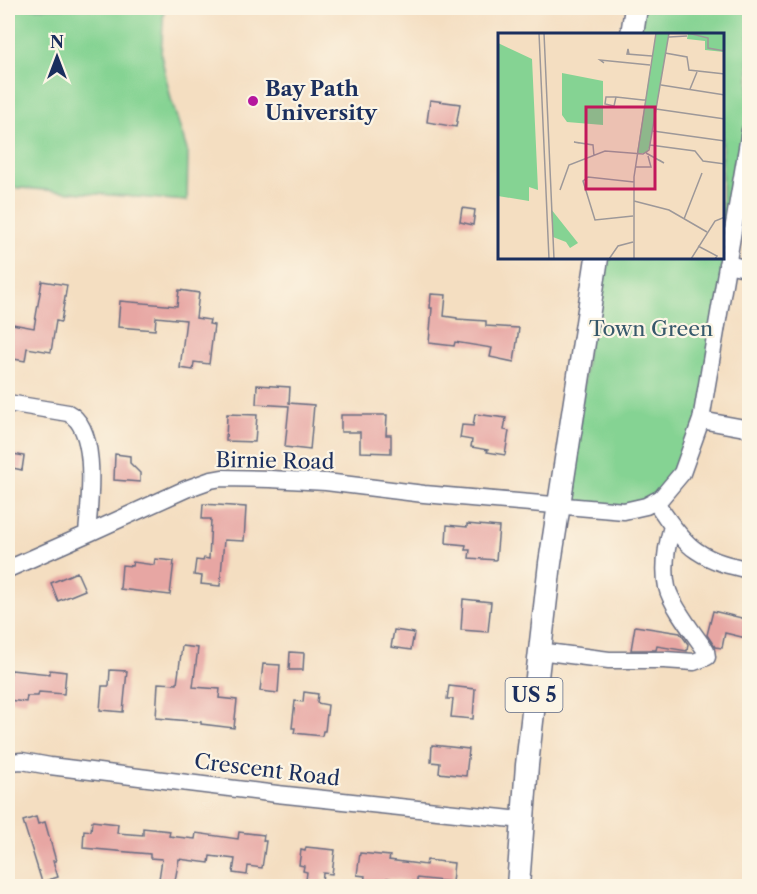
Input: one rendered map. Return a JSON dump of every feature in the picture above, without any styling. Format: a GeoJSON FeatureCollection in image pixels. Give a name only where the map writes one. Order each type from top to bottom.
{"type":"FeatureCollection","features":[{"type":"Feature","properties":{"kind":"main road"},"geometry":{"type":"LineString","coordinates":[[632,33],[636,8]]}},
{"type":"Feature","properties":{"kind":"main road","name":"US 5"},"geometry":{"type":"LineString","coordinates":[[518,886],[522,820],[539,651],[558,505],[597,260]]}},
{"type":"Feature","properties":{"kind":"street"},"geometry":{"type":"LineString","coordinates":[[750,130],[701,420],[682,473],[661,498],[655,501],[672,526],[696,551],[724,564],[750,570]]}},
{"type":"Feature","properties":{"kind":"street"},"geometry":{"type":"LineString","coordinates":[[727,264],[750,269]]}},
{"type":"Feature","properties":{"kind":"street"},"geometry":{"type":"LineString","coordinates":[[8,403],[68,413],[76,418],[81,426],[88,449],[91,480],[87,534]]}},
{"type":"Feature","properties":{"kind":"street"},"geometry":{"type":"LineString","coordinates":[[701,420],[750,429]]}},
{"type":"Feature","properties":{"kind":"street","name":"Birnie Road"},"geometry":{"type":"LineString","coordinates":[[8,569],[186,489],[222,478],[326,482],[424,494],[624,511],[655,501]]}},
{"type":"Feature","properties":{"kind":"street"},"geometry":{"type":"LineString","coordinates":[[539,651],[609,660],[694,662],[707,657],[706,651],[674,604],[667,587],[667,544],[672,526]]}},
{"type":"Feature","properties":{"kind":"street","name":"Crescent Road"},"geometry":{"type":"LineString","coordinates":[[8,762],[22,761],[277,794],[522,820]]}},
{"type":"Feature","properties":{"kind":"green space"},"geometry":{"type":"Polygon","coordinates":[[[8,8],[164,8],[161,55],[171,99],[188,153],[187,201],[8,187],[8,8]]]}},
{"type":"Feature","properties":{"kind":"green space","name":"Town Green"},"geometry":{"type":"Polygon","coordinates":[[[636,8],[749,8],[749,130],[701,420],[682,473],[646,506],[570,507],[597,260],[724,260],[724,33],[632,33],[636,8]]]}},
{"type":"Feature","properties":{"kind":"building"},"geometry":{"type":"Polygon","coordinates":[[[430,100],[460,104],[456,127],[427,122],[430,100]]]}},
{"type":"Feature","properties":{"kind":"building"},"geometry":{"type":"Polygon","coordinates":[[[462,208],[475,210],[473,225],[460,222],[462,208]]]}},
{"type":"Feature","properties":{"kind":"building"},"geometry":{"type":"Polygon","coordinates":[[[42,281],[67,285],[61,322],[56,321],[51,352],[27,348],[25,361],[8,358],[8,333],[11,333],[12,324],[34,328],[42,281]]]}},
{"type":"Feature","properties":{"kind":"building"},"geometry":{"type":"Polygon","coordinates":[[[179,290],[199,293],[196,318],[210,320],[209,324],[214,325],[209,364],[194,362],[193,370],[180,368],[186,320],[156,317],[155,330],[118,327],[120,301],[177,306],[179,290]]]}},
{"type":"Feature","properties":{"kind":"building"},"geometry":{"type":"Polygon","coordinates":[[[431,294],[446,295],[444,316],[486,321],[486,326],[519,328],[514,362],[490,357],[492,348],[455,342],[454,346],[429,343],[431,294]]]}},
{"type":"Feature","properties":{"kind":"building"},"geometry":{"type":"Polygon","coordinates":[[[257,385],[290,387],[289,403],[314,405],[310,450],[285,447],[289,406],[256,404],[257,385]]]}},
{"type":"Feature","properties":{"kind":"building"},"geometry":{"type":"Polygon","coordinates":[[[227,414],[257,415],[255,442],[226,441],[227,414]]]}},
{"type":"Feature","properties":{"kind":"building"},"geometry":{"type":"Polygon","coordinates":[[[475,414],[506,418],[504,430],[509,431],[505,455],[471,447],[472,440],[460,438],[462,425],[473,426],[475,414]]]}},
{"type":"Feature","properties":{"kind":"building"},"geometry":{"type":"Polygon","coordinates":[[[341,415],[387,415],[386,435],[391,435],[391,453],[360,452],[360,432],[341,432],[341,415]]]}},
{"type":"Feature","properties":{"kind":"building"},"geometry":{"type":"Polygon","coordinates":[[[8,453],[24,456],[22,470],[8,467],[8,453]]]}},
{"type":"Feature","properties":{"kind":"building"},"geometry":{"type":"Polygon","coordinates":[[[115,454],[130,456],[130,463],[140,473],[140,482],[114,480],[115,454]]]}},
{"type":"Feature","properties":{"kind":"building"},"geometry":{"type":"Polygon","coordinates":[[[203,504],[246,507],[244,541],[224,540],[220,586],[201,584],[202,576],[194,575],[196,560],[209,559],[211,519],[202,519],[203,504]]]}},
{"type":"Feature","properties":{"kind":"building"},"geometry":{"type":"Polygon","coordinates":[[[467,524],[499,527],[496,560],[469,558],[470,550],[465,550],[466,545],[446,543],[447,525],[467,527],[467,524]]]}},
{"type":"Feature","properties":{"kind":"building"},"geometry":{"type":"Polygon","coordinates":[[[155,559],[174,561],[170,595],[120,589],[122,565],[132,566],[133,562],[154,565],[155,559]]]}},
{"type":"Feature","properties":{"kind":"building"},"geometry":{"type":"Polygon","coordinates":[[[77,572],[85,590],[58,601],[51,583],[77,572]]]}},
{"type":"Feature","properties":{"kind":"building"},"geometry":{"type":"Polygon","coordinates":[[[463,599],[491,602],[488,632],[461,630],[463,599]]]}},
{"type":"Feature","properties":{"kind":"building"},"geometry":{"type":"Polygon","coordinates":[[[713,611],[750,620],[750,639],[725,633],[722,648],[715,647],[707,635],[713,611]]]}},
{"type":"Feature","properties":{"kind":"building"},"geometry":{"type":"Polygon","coordinates":[[[635,626],[680,633],[688,644],[687,651],[657,646],[656,650],[631,650],[635,626]]]}},
{"type":"Feature","properties":{"kind":"building"},"geometry":{"type":"Polygon","coordinates":[[[394,630],[414,633],[411,650],[391,647],[394,630]]]}},
{"type":"Feature","properties":{"kind":"building"},"geometry":{"type":"Polygon","coordinates":[[[182,646],[198,648],[193,687],[220,689],[219,698],[237,700],[234,728],[156,718],[158,683],[177,684],[182,646]]]}},
{"type":"Feature","properties":{"kind":"building"},"geometry":{"type":"Polygon","coordinates":[[[290,652],[304,653],[303,670],[289,670],[290,652]]]}},
{"type":"Feature","properties":{"kind":"building"},"geometry":{"type":"Polygon","coordinates":[[[263,664],[280,665],[278,693],[260,691],[263,664]]]}},
{"type":"Feature","properties":{"kind":"building"},"geometry":{"type":"Polygon","coordinates":[[[11,670],[50,674],[50,670],[66,672],[64,694],[39,692],[38,696],[27,696],[26,702],[8,700],[8,676],[10,677],[11,670]]]}},
{"type":"Feature","properties":{"kind":"building"},"geometry":{"type":"Polygon","coordinates":[[[110,670],[127,671],[123,712],[100,710],[102,686],[109,686],[110,670]]]}},
{"type":"Feature","properties":{"kind":"building"},"geometry":{"type":"Polygon","coordinates":[[[449,686],[475,689],[473,719],[451,717],[453,699],[447,699],[449,686]]]}},
{"type":"Feature","properties":{"kind":"building"},"geometry":{"type":"Polygon","coordinates":[[[304,692],[318,694],[317,703],[328,705],[325,731],[322,736],[294,733],[295,728],[292,728],[295,701],[303,702],[304,692]]]}},
{"type":"Feature","properties":{"kind":"building"},"geometry":{"type":"Polygon","coordinates":[[[432,745],[469,749],[466,776],[439,773],[440,763],[431,762],[432,745]]]}},
{"type":"Feature","properties":{"kind":"building"},"geometry":{"type":"Polygon","coordinates":[[[36,817],[38,824],[45,822],[58,877],[42,882],[23,821],[36,817]]]}},
{"type":"Feature","properties":{"kind":"building"},"geometry":{"type":"Polygon","coordinates":[[[92,821],[118,824],[117,833],[143,835],[143,828],[170,831],[169,836],[195,839],[196,833],[238,839],[239,832],[264,835],[263,841],[266,841],[262,868],[248,866],[247,875],[233,873],[235,859],[210,856],[209,863],[179,859],[174,886],[158,886],[162,859],[150,858],[150,854],[83,848],[84,830],[91,831],[92,821]]]}},
{"type":"Feature","properties":{"kind":"building"},"geometry":{"type":"Polygon","coordinates":[[[306,847],[335,850],[332,874],[323,873],[322,882],[306,880],[307,872],[303,871],[304,866],[299,865],[301,850],[305,851],[306,847]]]}},
{"type":"Feature","properties":{"kind":"building"},"geometry":{"type":"Polygon","coordinates":[[[360,853],[390,856],[389,860],[426,865],[427,860],[454,863],[452,882],[417,878],[417,882],[387,878],[386,886],[364,884],[365,876],[357,875],[360,853]]]}},
{"type":"Feature","properties":{"kind":"place","name":"Bay Path University"},"geometry":{"type":"Point","coordinates":[253,101]}}]}
